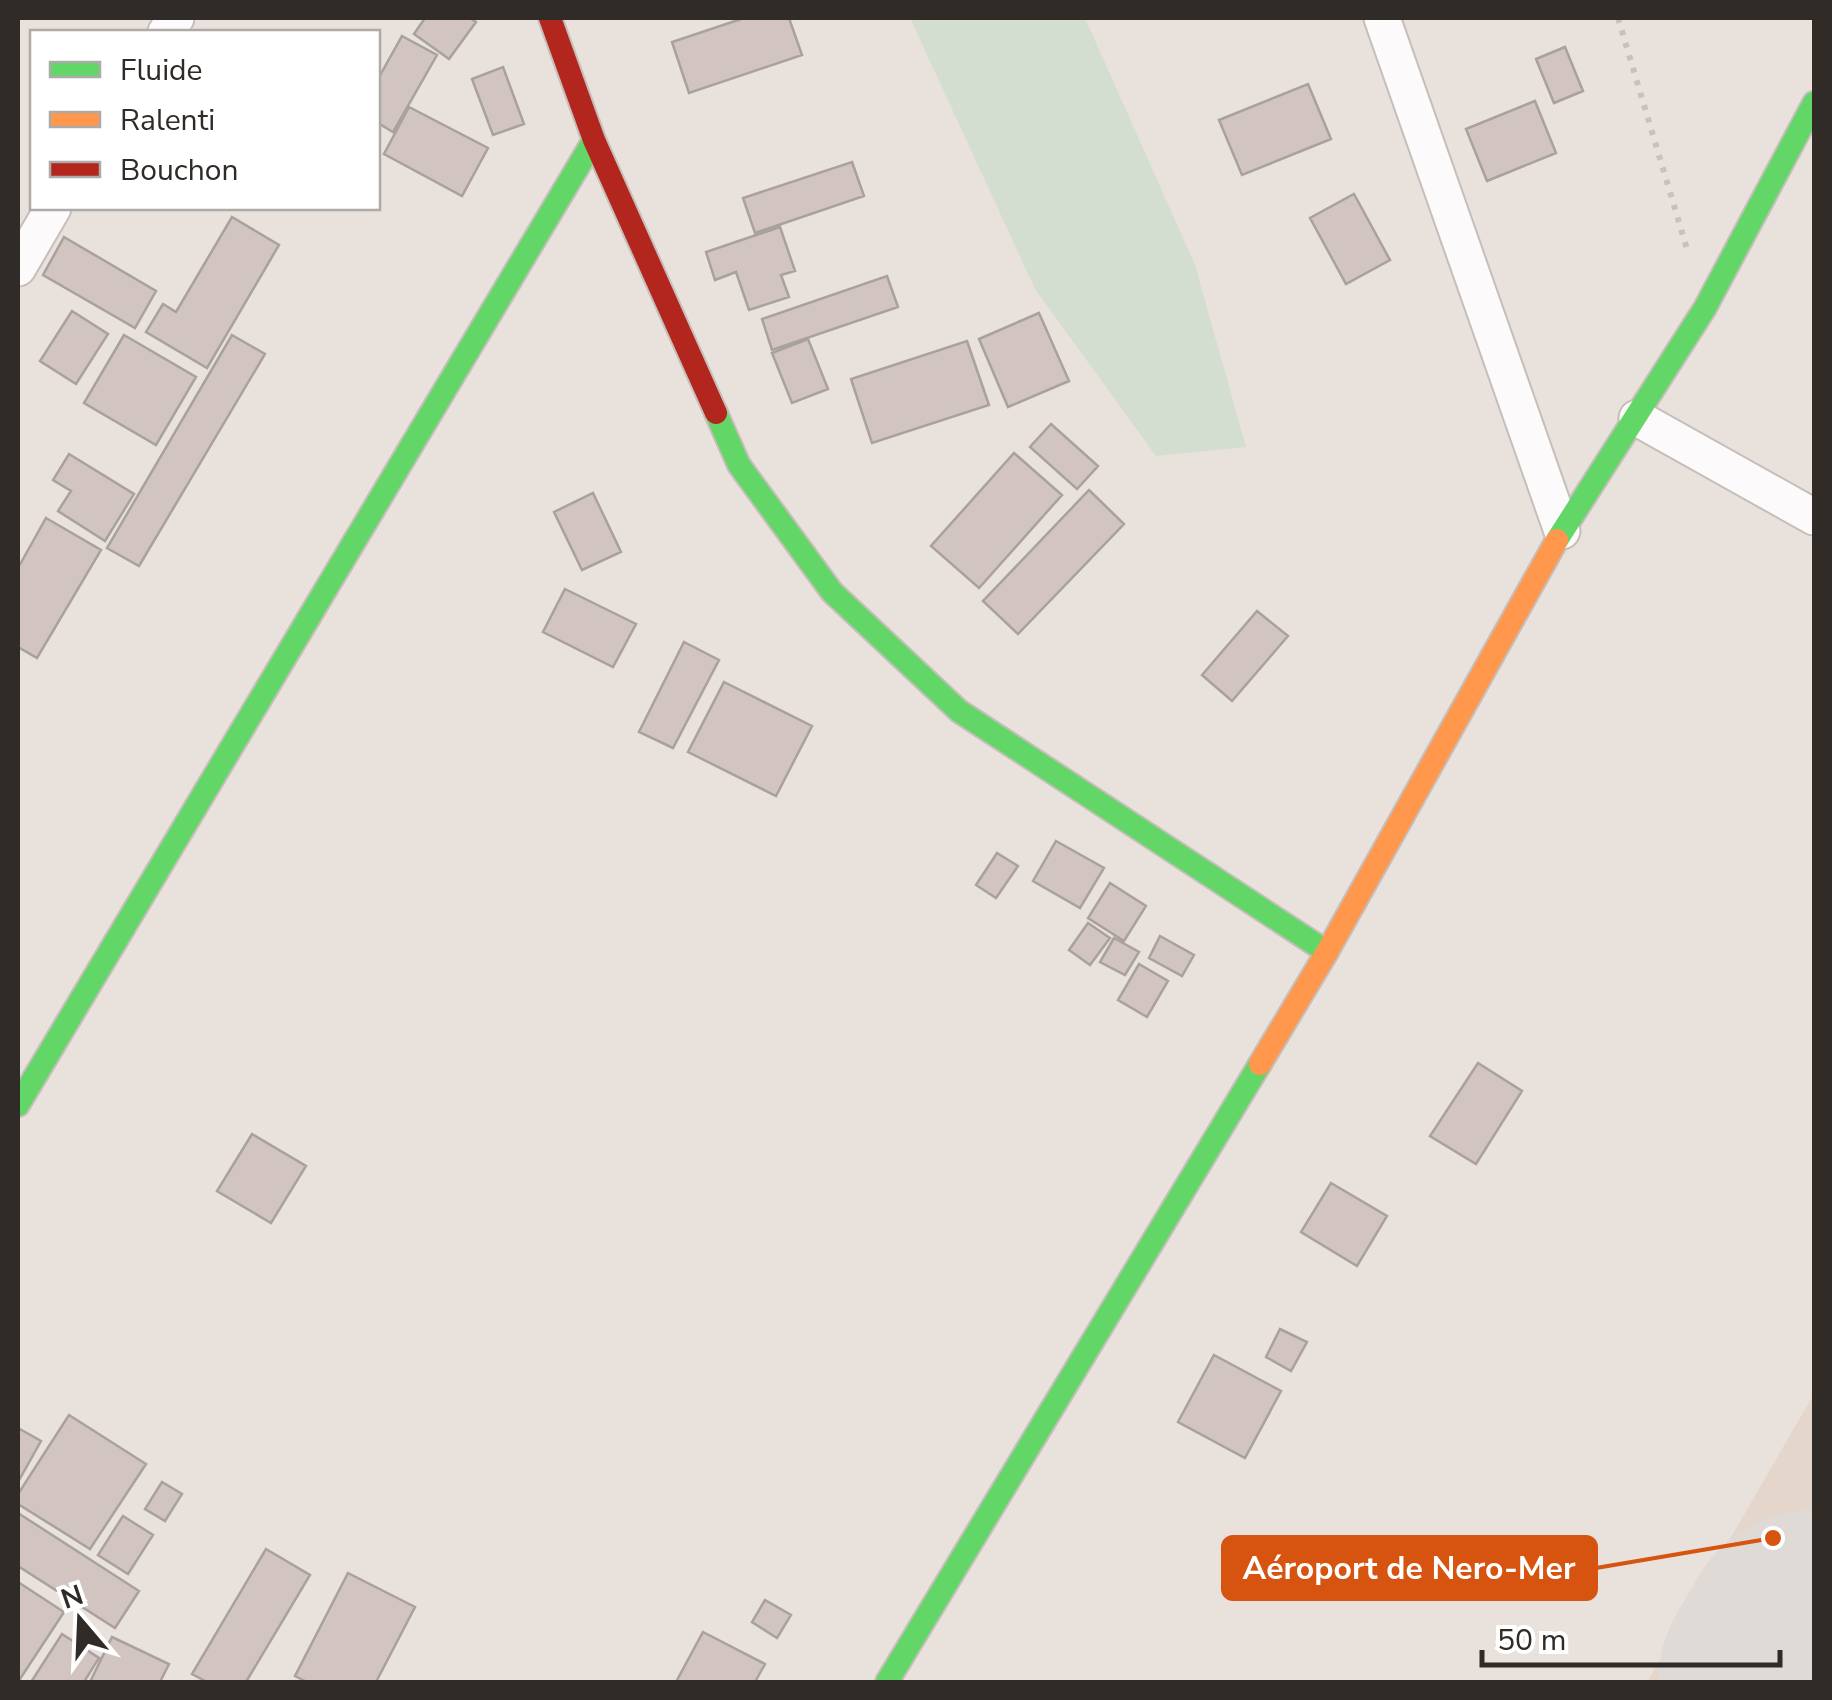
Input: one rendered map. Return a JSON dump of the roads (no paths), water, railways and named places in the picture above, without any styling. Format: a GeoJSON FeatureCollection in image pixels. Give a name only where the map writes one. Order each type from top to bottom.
{"type":"FeatureCollection","features":[{"type":"Feature","properties":{"kind":"street"},"geometry":{"type":"LineString","coordinates":[[550,18],[594,140],[739,465],[832,592],[959,711],[1327,952]]}},
{"type":"Feature","properties":{"kind":"street"},"geometry":{"type":"LineString","coordinates":[[1382,18],[1562,532]]}},
{"type":"Feature","properties":{"kind":"street"},"geometry":{"type":"LineString","coordinates":[[887,1682],[1327,952],[1562,532],[1705,308],[1814,103]]}},
{"type":"Feature","properties":{"kind":"street"},"geometry":{"type":"LineString","coordinates":[[18,1105],[594,140]]}},
{"type":"Feature","properties":{"kind":"street"},"geometry":{"type":"LineString","coordinates":[[22,248],[51,210]]}},
{"type":"Feature","properties":{"kind":"street"},"geometry":{"type":"LineString","coordinates":[[1637,418],[1814,517]]}},
{"type":"Feature","properties":{"kind":"place","name":"Aéroport de Nero-Mer"},"geometry":{"type":"Point","coordinates":[1773,1538]}}]}
